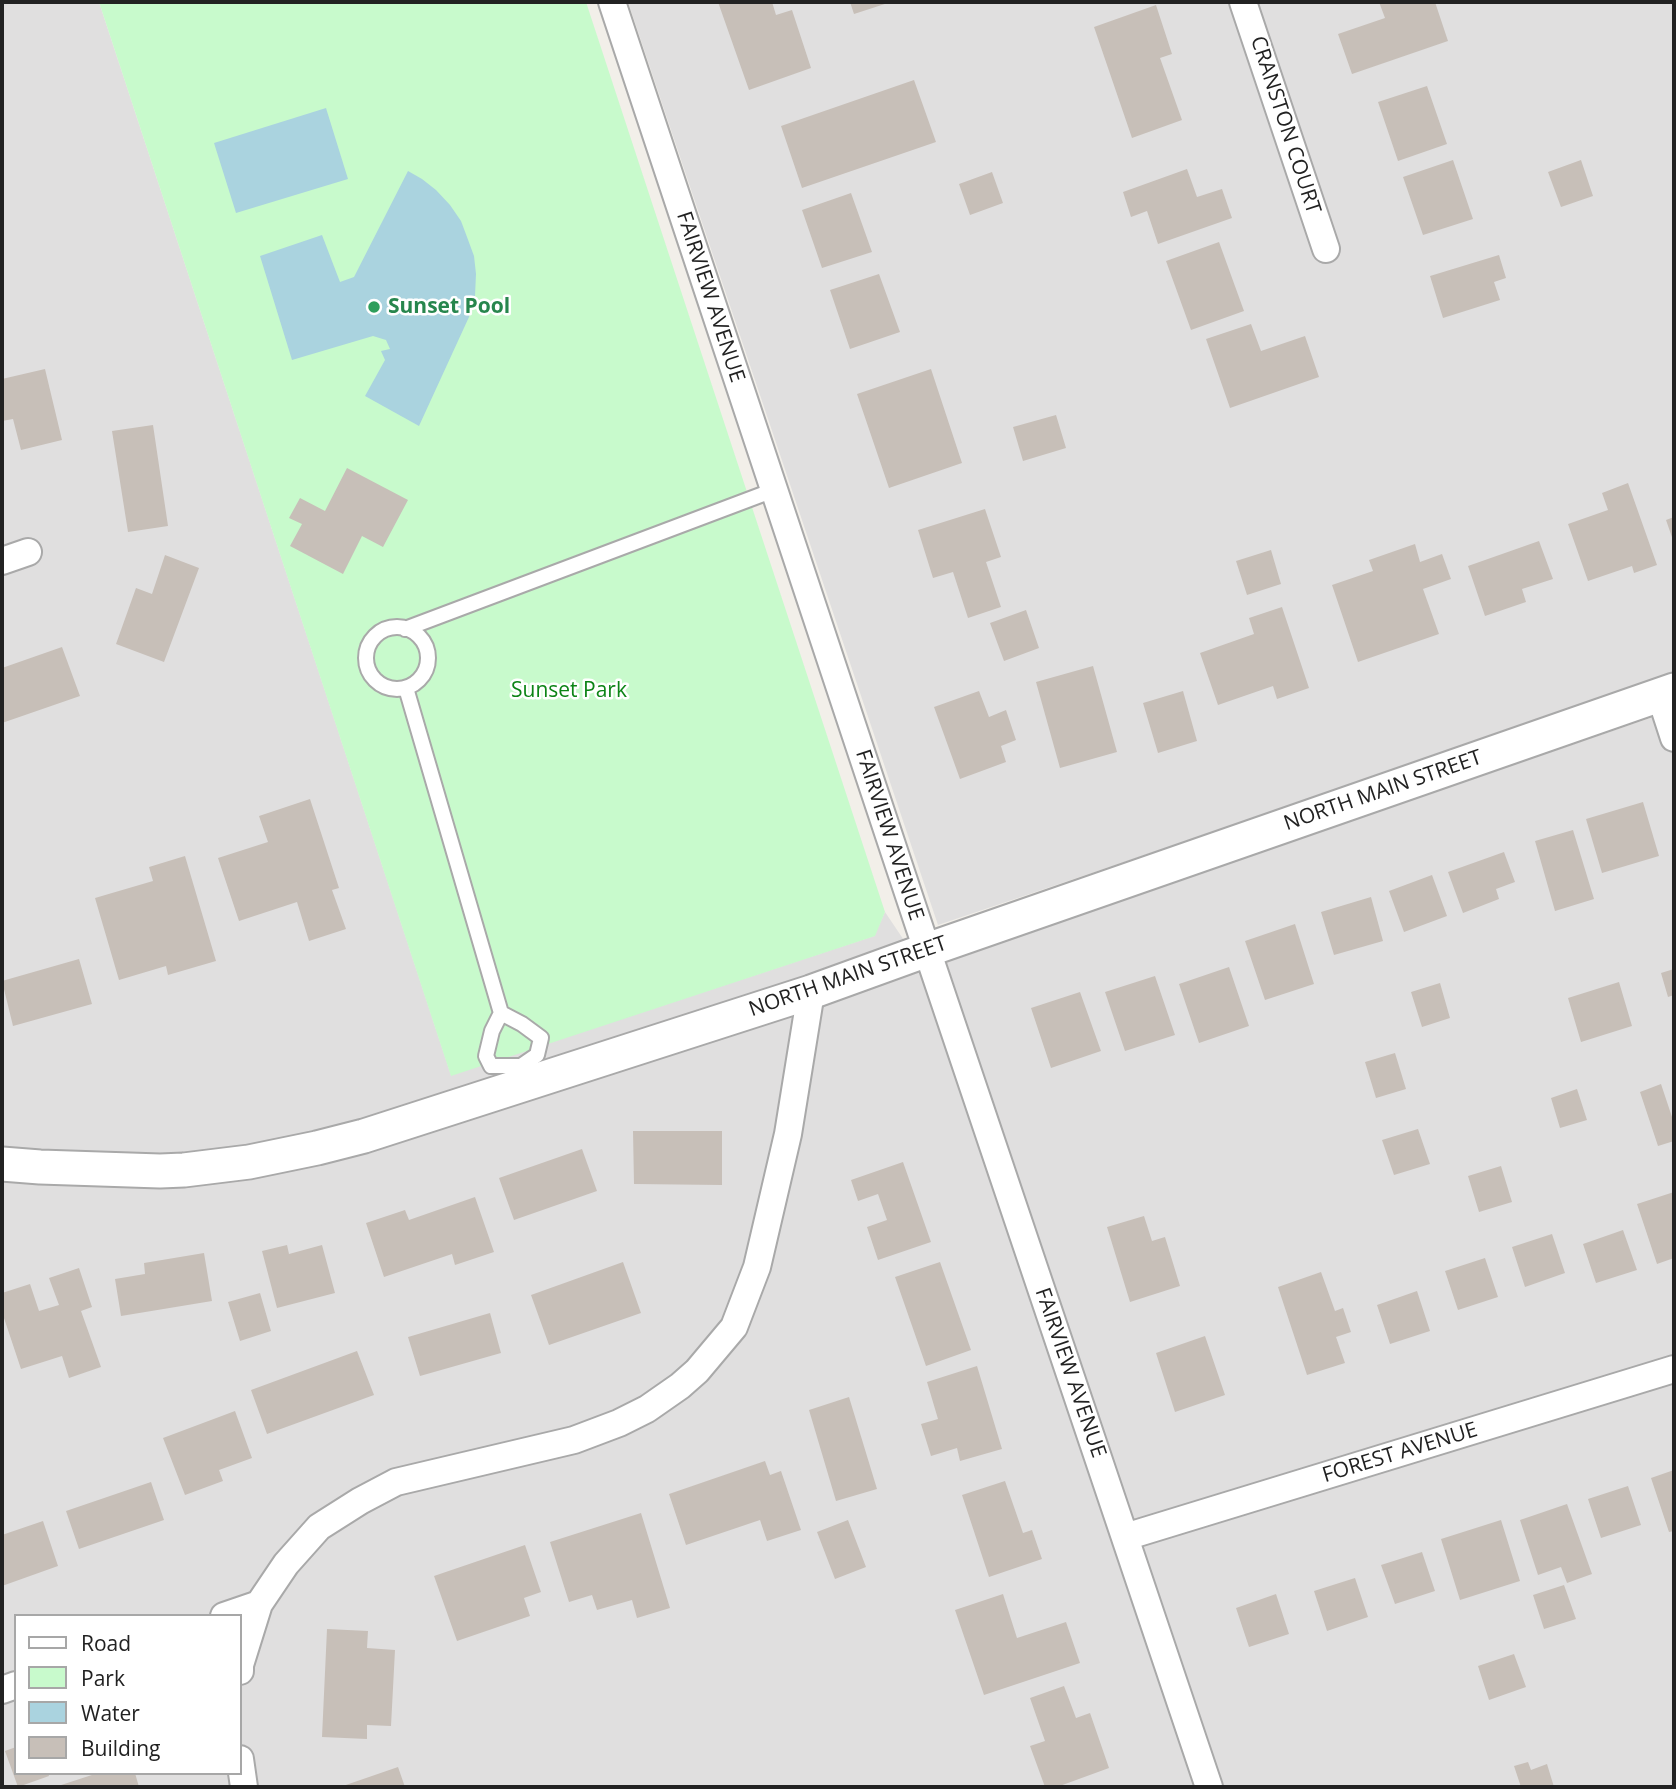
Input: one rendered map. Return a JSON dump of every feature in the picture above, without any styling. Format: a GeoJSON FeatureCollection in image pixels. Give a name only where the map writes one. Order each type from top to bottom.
{"type":"FeatureCollection","features":[{"type":"Feature","properties":{"kind":"street","name":"FAIRVIEW AVENUE"},"geometry":{"type":"LineString","coordinates":[[612,2],[1209,1787]]}},
{"type":"Feature","properties":{"kind":"street","name":"CRANSTON COURT"},"geometry":{"type":"LineString","coordinates":[[1243,2],[1326,249]]}},
{"type":"Feature","properties":{"kind":"street"},"geometry":{"type":"LineString","coordinates":[[2,561],[28,552]]}},
{"type":"Feature","properties":{"kind":"street","name":"NORTH MAIN STREET"},"geometry":{"type":"LineString","coordinates":[[2,1164],[184,1170],[249,1161],[364,1136],[524,1075],[811,992],[1667,692]]}},
{"type":"Feature","properties":{"kind":"street"},"geometry":{"type":"LineString","coordinates":[[1667,692],[1674,738]]}},
{"type":"Feature","properties":{"kind":"street"},"geometry":{"type":"LineString","coordinates":[[242,1659],[259,1604],[286,1564],[319,1527],[396,1482],[574,1440],[619,1423],[647,1409],[697,1371],[734,1327],[757,1267],[788,1134],[811,992]]}},
{"type":"Feature","properties":{"kind":"street","name":"FOREST AVENUE"},"geometry":{"type":"LineString","coordinates":[[1125,1537],[1674,1369]]}},
{"type":"Feature","properties":{"kind":"street"},"geometry":{"type":"LineString","coordinates":[[230,1614],[259,1604]]}},
{"type":"Feature","properties":{"kind":"lane"},"geometry":{"type":"LineString","coordinates":[[405,629],[774,490]]}},
{"type":"Feature","properties":{"kind":"lane"},"geometry":{"type":"LineString","coordinates":[[394,627],[414,632],[426,648],[428,658],[422,677],[405,688],[395,689],[377,682],[366,664],[369,643],[384,630],[394,627]]}},
{"type":"Feature","properties":{"kind":"lane"},"geometry":{"type":"LineString","coordinates":[[405,688],[501,1013],[492,1031],[486,1056],[491,1066],[524,1075],[537,1055],[541,1038],[501,1013]]}},
{"type":"Feature","properties":{"kind":"shaded area"},"geometry":{"type":"Polygon","coordinates":[[[2,2],[99,2],[451,1075],[874,936],[885,912],[924,970],[1199,1787],[2,1787],[2,2]]]}},
{"type":"Feature","properties":{"kind":"shaded area"},"geometry":{"type":"Polygon","coordinates":[[[628,2],[1674,2],[1674,676],[938,925],[628,2]]]}},
{"type":"Feature","properties":{"kind":"shaded area"},"geometry":{"type":"Polygon","coordinates":[[[1674,710],[1674,1787],[1222,1787],[945,958],[1674,710]]]}},
{"type":"Feature","properties":{"kind":"green space","name":"Sunset Park"},"geometry":{"type":"Polygon","coordinates":[[[99,2],[586,2],[885,912],[875,936],[451,1076],[99,2]]]}},
{"type":"Feature","properties":{"kind":"water"},"geometry":{"type":"Polygon","coordinates":[[[326,108],[348,179],[236,213],[214,143],[326,108]]]}},
{"type":"Feature","properties":{"kind":"water","name":"Sunset Pool"},"geometry":{"type":"Polygon","coordinates":[[[408,171],[436,190],[461,221],[474,256],[476,274],[475,296],[469,317],[419,426],[365,396],[385,360],[381,351],[390,349],[386,340],[373,336],[292,360],[260,256],[322,235],[340,282],[354,277],[408,171]]]}},
{"type":"Feature","properties":{"kind":"building"},"geometry":{"type":"Polygon","coordinates":[[[718,2],[772,2],[776,15],[792,10],[811,68],[749,90],[718,2]]]}},
{"type":"Feature","properties":{"kind":"building"},"geometry":{"type":"Polygon","coordinates":[[[850,2],[891,2],[854,14],[850,2]]]}},
{"type":"Feature","properties":{"kind":"building"},"geometry":{"type":"Polygon","coordinates":[[[1379,2],[1435,2],[1448,41],[1352,74],[1338,34],[1385,18],[1379,2]]]}},
{"type":"Feature","properties":{"kind":"building"},"geometry":{"type":"Polygon","coordinates":[[[1156,5],[1172,54],[1160,58],[1182,120],[1132,138],[1094,27],[1156,5]]]}},
{"type":"Feature","properties":{"kind":"building"},"geometry":{"type":"Polygon","coordinates":[[[914,80],[936,142],[802,188],[781,126],[914,80]]]}},
{"type":"Feature","properties":{"kind":"building"},"geometry":{"type":"Polygon","coordinates":[[[1427,86],[1447,144],[1398,161],[1378,102],[1427,86]]]}},
{"type":"Feature","properties":{"kind":"building"},"geometry":{"type":"Polygon","coordinates":[[[1453,160],[1473,219],[1423,235],[1403,177],[1453,160]]]}},
{"type":"Feature","properties":{"kind":"building"},"geometry":{"type":"Polygon","coordinates":[[[1581,160],[1593,196],[1561,207],[1548,172],[1581,160]]]}},
{"type":"Feature","properties":{"kind":"building"},"geometry":{"type":"Polygon","coordinates":[[[1187,169],[1197,197],[1222,189],[1232,218],[1158,244],[1147,211],[1131,217],[1123,192],[1187,169]]]}},
{"type":"Feature","properties":{"kind":"building"},"geometry":{"type":"Polygon","coordinates":[[[992,172],[1003,203],[970,215],[959,184],[992,172]]]}},
{"type":"Feature","properties":{"kind":"building"},"geometry":{"type":"Polygon","coordinates":[[[851,193],[872,252],[822,268],[802,210],[851,193]]]}},
{"type":"Feature","properties":{"kind":"building"},"geometry":{"type":"Polygon","coordinates":[[[1219,242],[1244,311],[1191,330],[1166,261],[1219,242]]]}},
{"type":"Feature","properties":{"kind":"building"},"geometry":{"type":"Polygon","coordinates":[[[1499,255],[1506,278],[1494,282],[1500,300],[1443,318],[1430,276],[1499,255]]]}},
{"type":"Feature","properties":{"kind":"building"},"geometry":{"type":"Polygon","coordinates":[[[879,274],[900,332],[850,349],[830,290],[879,274]]]}},
{"type":"Feature","properties":{"kind":"building"},"geometry":{"type":"Polygon","coordinates":[[[1251,324],[1261,351],[1305,336],[1319,377],[1230,408],[1206,339],[1251,324]]]}},
{"type":"Feature","properties":{"kind":"building"},"geometry":{"type":"Polygon","coordinates":[[[45,369],[62,440],[21,450],[13,419],[2,421],[2,379],[45,369]]]}},
{"type":"Feature","properties":{"kind":"building"},"geometry":{"type":"Polygon","coordinates":[[[931,369],[962,463],[889,488],[857,394],[931,369]]]}},
{"type":"Feature","properties":{"kind":"building"},"geometry":{"type":"Polygon","coordinates":[[[1056,415],[1066,448],[1023,461],[1013,427],[1056,415]]]}},
{"type":"Feature","properties":{"kind":"building"},"geometry":{"type":"Polygon","coordinates":[[[153,425],[168,526],[128,532],[112,431],[153,425]]]}},
{"type":"Feature","properties":{"kind":"building"},"geometry":{"type":"Polygon","coordinates":[[[347,468],[408,500],[383,547],[362,536],[343,574],[290,546],[302,524],[289,518],[300,498],[325,511],[347,468]]]}},
{"type":"Feature","properties":{"kind":"building"},"geometry":{"type":"Polygon","coordinates":[[[1628,483],[1657,565],[1634,573],[1632,566],[1588,581],[1568,524],[1608,510],[1602,493],[1628,483]]]}},
{"type":"Feature","properties":{"kind":"building"},"geometry":{"type":"Polygon","coordinates":[[[985,509],[1001,557],[986,562],[1001,607],[968,618],[953,572],[933,578],[918,530],[985,509]]]}},
{"type":"Feature","properties":{"kind":"building"},"geometry":{"type":"Polygon","coordinates":[[[1674,517],[1674,543],[1666,520],[1674,517]]]}},
{"type":"Feature","properties":{"kind":"building"},"geometry":{"type":"Polygon","coordinates":[[[1539,541],[1553,579],[1522,589],[1526,602],[1485,616],[1468,566],[1539,541]]]}},
{"type":"Feature","properties":{"kind":"building"},"geometry":{"type":"Polygon","coordinates":[[[1415,544],[1420,562],[1442,554],[1451,579],[1423,589],[1439,634],[1358,662],[1332,585],[1373,571],[1369,560],[1415,544]]]}},
{"type":"Feature","properties":{"kind":"building"},"geometry":{"type":"Polygon","coordinates":[[[1271,550],[1281,584],[1247,595],[1236,561],[1271,550]]]}},
{"type":"Feature","properties":{"kind":"building"},"geometry":{"type":"Polygon","coordinates":[[[165,555],[199,568],[164,662],[116,644],[136,588],[152,594],[165,555]]]}},
{"type":"Feature","properties":{"kind":"building"},"geometry":{"type":"Polygon","coordinates":[[[1282,607],[1309,688],[1277,699],[1273,686],[1218,705],[1200,653],[1254,634],[1249,618],[1282,607]]]}},
{"type":"Feature","properties":{"kind":"building"},"geometry":{"type":"Polygon","coordinates":[[[1026,610],[1039,648],[1004,661],[990,623],[1026,610]]]}},
{"type":"Feature","properties":{"kind":"building"},"geometry":{"type":"Polygon","coordinates":[[[62,647],[80,696],[2,723],[2,668],[62,647]]]}},
{"type":"Feature","properties":{"kind":"building"},"geometry":{"type":"Polygon","coordinates":[[[1093,666],[1117,752],[1060,768],[1036,682],[1093,666]]]}},
{"type":"Feature","properties":{"kind":"building"},"geometry":{"type":"Polygon","coordinates":[[[979,691],[989,717],[1006,710],[1016,740],[1001,746],[1006,762],[960,779],[934,707],[979,691]]]}},
{"type":"Feature","properties":{"kind":"building"},"geometry":{"type":"Polygon","coordinates":[[[1183,691],[1197,741],[1158,753],[1143,703],[1183,691]]]}},
{"type":"Feature","properties":{"kind":"building"},"geometry":{"type":"Polygon","coordinates":[[[310,799],[339,888],[332,890],[346,929],[309,941],[297,902],[239,921],[218,858],[268,842],[259,816],[310,799]]]}},
{"type":"Feature","properties":{"kind":"building"},"geometry":{"type":"Polygon","coordinates":[[[1643,802],[1659,856],[1602,873],[1586,819],[1643,802]]]}},
{"type":"Feature","properties":{"kind":"building"},"geometry":{"type":"Polygon","coordinates":[[[1573,830],[1594,899],[1555,911],[1535,841],[1573,830]]]}},
{"type":"Feature","properties":{"kind":"building"},"geometry":{"type":"Polygon","coordinates":[[[1504,852],[1515,882],[1496,889],[1499,899],[1463,913],[1448,872],[1504,852]]]}},
{"type":"Feature","properties":{"kind":"building"},"geometry":{"type":"Polygon","coordinates":[[[185,856],[216,961],[168,975],[166,966],[119,980],[95,898],[153,881],[149,867],[185,856]]]}},
{"type":"Feature","properties":{"kind":"building"},"geometry":{"type":"Polygon","coordinates":[[[1432,875],[1447,916],[1404,932],[1389,891],[1432,875]]]}},
{"type":"Feature","properties":{"kind":"building"},"geometry":{"type":"Polygon","coordinates":[[[1371,897],[1383,941],[1334,955],[1321,912],[1371,897]]]}},
{"type":"Feature","properties":{"kind":"building"},"geometry":{"type":"Polygon","coordinates":[[[1295,924],[1314,984],[1265,1000],[1245,941],[1295,924]]]}},
{"type":"Feature","properties":{"kind":"building"},"geometry":{"type":"Polygon","coordinates":[[[79,959],[92,1004],[13,1026],[2,981],[79,959]]]}},
{"type":"Feature","properties":{"kind":"building"},"geometry":{"type":"Polygon","coordinates":[[[1229,967],[1249,1026],[1199,1043],[1179,984],[1229,967]]]}},
{"type":"Feature","properties":{"kind":"building"},"geometry":{"type":"Polygon","coordinates":[[[1674,969],[1674,995],[1668,997],[1661,973],[1674,969]]]}},
{"type":"Feature","properties":{"kind":"building"},"geometry":{"type":"Polygon","coordinates":[[[1155,976],[1175,1035],[1125,1051],[1105,992],[1155,976]]]}},
{"type":"Feature","properties":{"kind":"building"},"geometry":{"type":"Polygon","coordinates":[[[1619,982],[1632,1026],[1581,1042],[1568,998],[1619,982]]]}},
{"type":"Feature","properties":{"kind":"building"},"geometry":{"type":"Polygon","coordinates":[[[1440,983],[1450,1018],[1422,1027],[1411,992],[1440,983]]]}},
{"type":"Feature","properties":{"kind":"building"},"geometry":{"type":"Polygon","coordinates":[[[1080,992],[1101,1051],[1051,1068],[1031,1008],[1080,992]]]}},
{"type":"Feature","properties":{"kind":"building"},"geometry":{"type":"Polygon","coordinates":[[[1395,1053],[1406,1089],[1376,1098],[1365,1062],[1395,1053]]]}},
{"type":"Feature","properties":{"kind":"building"},"geometry":{"type":"Polygon","coordinates":[[[1661,1084],[1674,1123],[1674,1141],[1658,1146],[1640,1092],[1661,1084]]]}},
{"type":"Feature","properties":{"kind":"building"},"geometry":{"type":"Polygon","coordinates":[[[1577,1089],[1587,1120],[1560,1128],[1551,1098],[1577,1089]]]}},
{"type":"Feature","properties":{"kind":"building"},"geometry":{"type":"Polygon","coordinates":[[[1418,1129],[1430,1164],[1394,1175],[1382,1140],[1418,1129]]]}},
{"type":"Feature","properties":{"kind":"building"},"geometry":{"type":"Polygon","coordinates":[[[633,1131],[722,1131],[722,1185],[634,1184],[633,1131]]]}},
{"type":"Feature","properties":{"kind":"building"},"geometry":{"type":"Polygon","coordinates":[[[582,1149],[597,1191],[514,1220],[499,1178],[582,1149]]]}},
{"type":"Feature","properties":{"kind":"building"},"geometry":{"type":"Polygon","coordinates":[[[903,1162],[931,1242],[878,1260],[867,1227],[887,1220],[878,1194],[858,1201],[851,1180],[903,1162]]]}},
{"type":"Feature","properties":{"kind":"building"},"geometry":{"type":"Polygon","coordinates":[[[1501,1166],[1512,1202],[1479,1212],[1468,1176],[1501,1166]]]}},
{"type":"Feature","properties":{"kind":"building"},"geometry":{"type":"Polygon","coordinates":[[[1674,1192],[1674,1258],[1657,1264],[1637,1204],[1674,1192]]]}},
{"type":"Feature","properties":{"kind":"building"},"geometry":{"type":"Polygon","coordinates":[[[475,1197],[494,1252],[455,1265],[452,1254],[384,1277],[366,1223],[405,1210],[409,1220],[475,1197]]]}},
{"type":"Feature","properties":{"kind":"building"},"geometry":{"type":"Polygon","coordinates":[[[1144,1216],[1152,1241],[1165,1237],[1180,1286],[1130,1302],[1107,1227],[1144,1216]]]}},
{"type":"Feature","properties":{"kind":"building"},"geometry":{"type":"Polygon","coordinates":[[[1623,1230],[1637,1270],[1596,1283],[1583,1244],[1623,1230]]]}},
{"type":"Feature","properties":{"kind":"building"},"geometry":{"type":"Polygon","coordinates":[[[1552,1234],[1565,1273],[1525,1287],[1512,1247],[1552,1234]]]}},
{"type":"Feature","properties":{"kind":"building"},"geometry":{"type":"Polygon","coordinates":[[[287,1245],[289,1254],[322,1245],[335,1293],[277,1308],[262,1251],[287,1245]]]}},
{"type":"Feature","properties":{"kind":"building"},"geometry":{"type":"Polygon","coordinates":[[[204,1253],[212,1301],[121,1316],[115,1279],[145,1274],[144,1263],[204,1253]]]}},
{"type":"Feature","properties":{"kind":"building"},"geometry":{"type":"Polygon","coordinates":[[[1485,1258],[1498,1297],[1458,1310],[1445,1271],[1485,1258]]]}},
{"type":"Feature","properties":{"kind":"building"},"geometry":{"type":"Polygon","coordinates":[[[623,1262],[641,1313],[549,1345],[531,1295],[623,1262]]]}},
{"type":"Feature","properties":{"kind":"building"},"geometry":{"type":"Polygon","coordinates":[[[940,1262],[971,1350],[926,1366],[895,1277],[940,1262]]]}},
{"type":"Feature","properties":{"kind":"building"},"geometry":{"type":"Polygon","coordinates":[[[79,1268],[92,1307],[81,1311],[101,1367],[69,1378],[62,1356],[21,1369],[2,1312],[2,1293],[30,1284],[39,1311],[59,1305],[49,1278],[79,1268]]]}},
{"type":"Feature","properties":{"kind":"building"},"geometry":{"type":"Polygon","coordinates":[[[1321,1272],[1335,1311],[1343,1308],[1351,1332],[1336,1337],[1345,1363],[1307,1375],[1278,1287],[1321,1272]]]}},
{"type":"Feature","properties":{"kind":"building"},"geometry":{"type":"Polygon","coordinates":[[[1417,1291],[1430,1331],[1390,1344],[1377,1305],[1417,1291]]]}},
{"type":"Feature","properties":{"kind":"building"},"geometry":{"type":"Polygon","coordinates":[[[260,1293],[271,1331],[240,1341],[228,1302],[260,1293]]]}},
{"type":"Feature","properties":{"kind":"building"},"geometry":{"type":"Polygon","coordinates":[[[490,1313],[501,1353],[420,1376],[408,1337],[490,1313]]]}},
{"type":"Feature","properties":{"kind":"building"},"geometry":{"type":"Polygon","coordinates":[[[1205,1336],[1225,1395],[1175,1412],[1156,1353],[1205,1336]]]}},
{"type":"Feature","properties":{"kind":"building"},"geometry":{"type":"Polygon","coordinates":[[[357,1351],[374,1395],[267,1434],[251,1390],[357,1351]]]}},
{"type":"Feature","properties":{"kind":"building"},"geometry":{"type":"Polygon","coordinates":[[[977,1366],[1002,1449],[960,1461],[957,1448],[931,1456],[921,1424],[938,1419],[927,1382],[977,1366]]]}},
{"type":"Feature","properties":{"kind":"building"},"geometry":{"type":"Polygon","coordinates":[[[849,1397],[877,1489],[836,1501],[809,1410],[849,1397]]]}},
{"type":"Feature","properties":{"kind":"building"},"geometry":{"type":"Polygon","coordinates":[[[235,1411],[252,1458],[219,1470],[223,1481],[185,1495],[163,1438],[235,1411]]]}},
{"type":"Feature","properties":{"kind":"building"},"geometry":{"type":"Polygon","coordinates":[[[765,1461],[770,1475],[781,1471],[801,1530],[767,1541],[760,1520],[686,1545],[669,1494],[765,1461]]]}},
{"type":"Feature","properties":{"kind":"building"},"geometry":{"type":"Polygon","coordinates":[[[1674,1470],[1674,1531],[1669,1532],[1651,1478],[1674,1470]]]}},
{"type":"Feature","properties":{"kind":"building"},"geometry":{"type":"Polygon","coordinates":[[[1005,1481],[1023,1533],[1032,1530],[1042,1559],[989,1577],[962,1495],[1005,1481]]]}},
{"type":"Feature","properties":{"kind":"building"},"geometry":{"type":"Polygon","coordinates":[[[151,1482],[164,1520],[79,1549],[66,1511],[151,1482]]]}},
{"type":"Feature","properties":{"kind":"building"},"geometry":{"type":"Polygon","coordinates":[[[1628,1486],[1641,1525],[1601,1538],[1588,1499],[1628,1486]]]}},
{"type":"Feature","properties":{"kind":"building"},"geometry":{"type":"Polygon","coordinates":[[[1567,1504],[1592,1574],[1567,1583],[1561,1567],[1538,1575],[1520,1520],[1567,1504]]]}},
{"type":"Feature","properties":{"kind":"building"},"geometry":{"type":"Polygon","coordinates":[[[641,1513],[670,1608],[637,1618],[632,1600],[597,1610],[592,1595],[569,1602],[550,1542],[641,1513]]]}},
{"type":"Feature","properties":{"kind":"building"},"geometry":{"type":"Polygon","coordinates":[[[848,1520],[866,1567],[835,1579],[817,1532],[848,1520]]]}},
{"type":"Feature","properties":{"kind":"building"},"geometry":{"type":"Polygon","coordinates":[[[1501,1520],[1520,1581],[1460,1600],[1441,1539],[1501,1520]]]}},
{"type":"Feature","properties":{"kind":"building"},"geometry":{"type":"Polygon","coordinates":[[[43,1521],[58,1566],[2,1586],[2,1535],[43,1521]]]}},
{"type":"Feature","properties":{"kind":"building"},"geometry":{"type":"Polygon","coordinates":[[[525,1545],[541,1592],[524,1598],[530,1616],[457,1641],[434,1576],[525,1545]]]}},
{"type":"Feature","properties":{"kind":"building"},"geometry":{"type":"Polygon","coordinates":[[[1422,1552],[1435,1591],[1395,1604],[1381,1565],[1422,1552]]]}},
{"type":"Feature","properties":{"kind":"building"},"geometry":{"type":"Polygon","coordinates":[[[1355,1578],[1368,1617],[1327,1631],[1314,1591],[1355,1578]]]}},
{"type":"Feature","properties":{"kind":"building"},"geometry":{"type":"Polygon","coordinates":[[[1564,1585],[1576,1619],[1544,1629],[1533,1595],[1564,1585]]]}},
{"type":"Feature","properties":{"kind":"building"},"geometry":{"type":"Polygon","coordinates":[[[1003,1594],[1017,1638],[1066,1622],[1080,1663],[984,1695],[955,1610],[1003,1594]]]}},
{"type":"Feature","properties":{"kind":"building"},"geometry":{"type":"Polygon","coordinates":[[[1276,1594],[1289,1634],[1249,1647],[1236,1608],[1276,1594]]]}},
{"type":"Feature","properties":{"kind":"building"},"geometry":{"type":"Polygon","coordinates":[[[327,1629],[368,1631],[367,1648],[395,1650],[391,1726],[367,1725],[367,1739],[322,1737],[327,1629]]]}},
{"type":"Feature","properties":{"kind":"building"},"geometry":{"type":"Polygon","coordinates":[[[1514,1654],[1526,1687],[1489,1700],[1478,1666],[1514,1654]]]}},
{"type":"Feature","properties":{"kind":"building"},"geometry":{"type":"Polygon","coordinates":[[[1064,1686],[1076,1718],[1090,1713],[1109,1768],[1057,1787],[1045,1787],[1030,1746],[1045,1741],[1030,1698],[1064,1686]]]}},
{"type":"Feature","properties":{"kind":"building"},"geometry":{"type":"Polygon","coordinates":[[[14,1748],[14,1775],[49,1776],[18,1787],[5,1751],[14,1748]]]}},
{"type":"Feature","properties":{"kind":"building"},"geometry":{"type":"Polygon","coordinates":[[[1528,1762],[1531,1770],[1547,1764],[1554,1787],[1521,1787],[1514,1766],[1528,1762]]]}},
{"type":"Feature","properties":{"kind":"building"},"geometry":{"type":"Polygon","coordinates":[[[398,1767],[405,1787],[340,1787],[398,1767]]]}},
{"type":"Feature","properties":{"kind":"building"},"geometry":{"type":"Polygon","coordinates":[[[92,1775],[136,1775],[139,1787],[55,1787],[92,1775]]]}},
{"type":"Feature","properties":{"kind":"place","name":"Sunset Pool"},"geometry":{"type":"Point","coordinates":[374,307]}}]}
